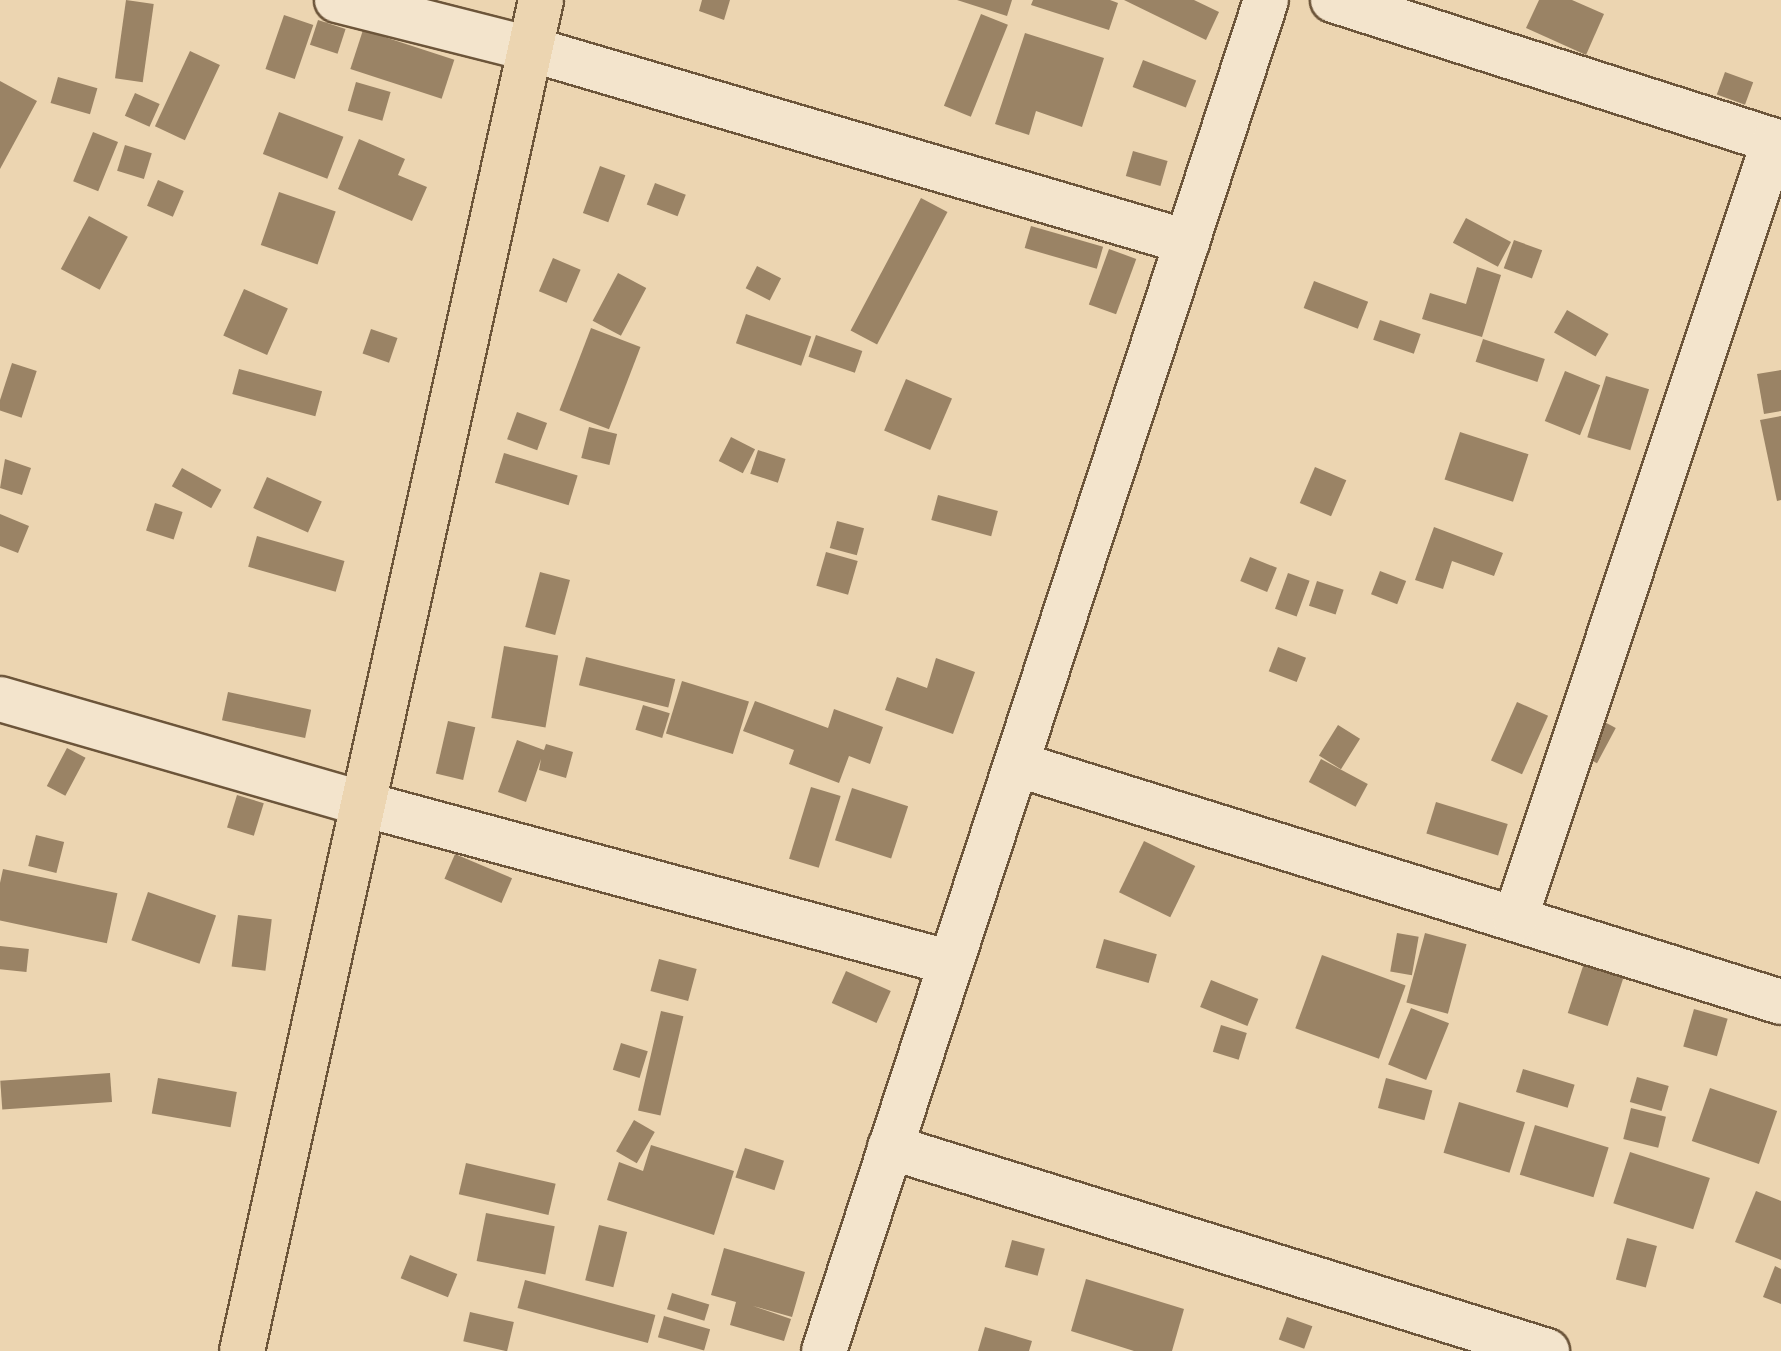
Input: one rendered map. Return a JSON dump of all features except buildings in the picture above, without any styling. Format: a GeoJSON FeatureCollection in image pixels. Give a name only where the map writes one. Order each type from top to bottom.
{"type":"FeatureCollection","features":[{"type":"Feature","properties":{"kind":"main road"},"geometry":{"type":"LineString","coordinates":[[242,1351],[541,0]]}},
{"type":"Feature","properties":{"kind":"street"},"geometry":{"type":"LineString","coordinates":[[337,0],[530,49],[1187,242]]}},
{"type":"Feature","properties":{"kind":"street"},"geometry":{"type":"LineString","coordinates":[[824,1351],[1266,0]]}},
{"type":"Feature","properties":{"kind":"street"},"geometry":{"type":"LineString","coordinates":[[1333,0],[1778,142],[1515,919]]}},
{"type":"Feature","properties":{"kind":"street"},"geometry":{"type":"LineString","coordinates":[[0,699],[363,804],[951,963]]}},
{"type":"Feature","properties":{"kind":"street"},"geometry":{"type":"LineString","coordinates":[[1016,764],[1781,1002]]}},
{"type":"Feature","properties":{"kind":"street"},"geometry":{"type":"LineString","coordinates":[[890,1147],[1547,1351]]}}]}
